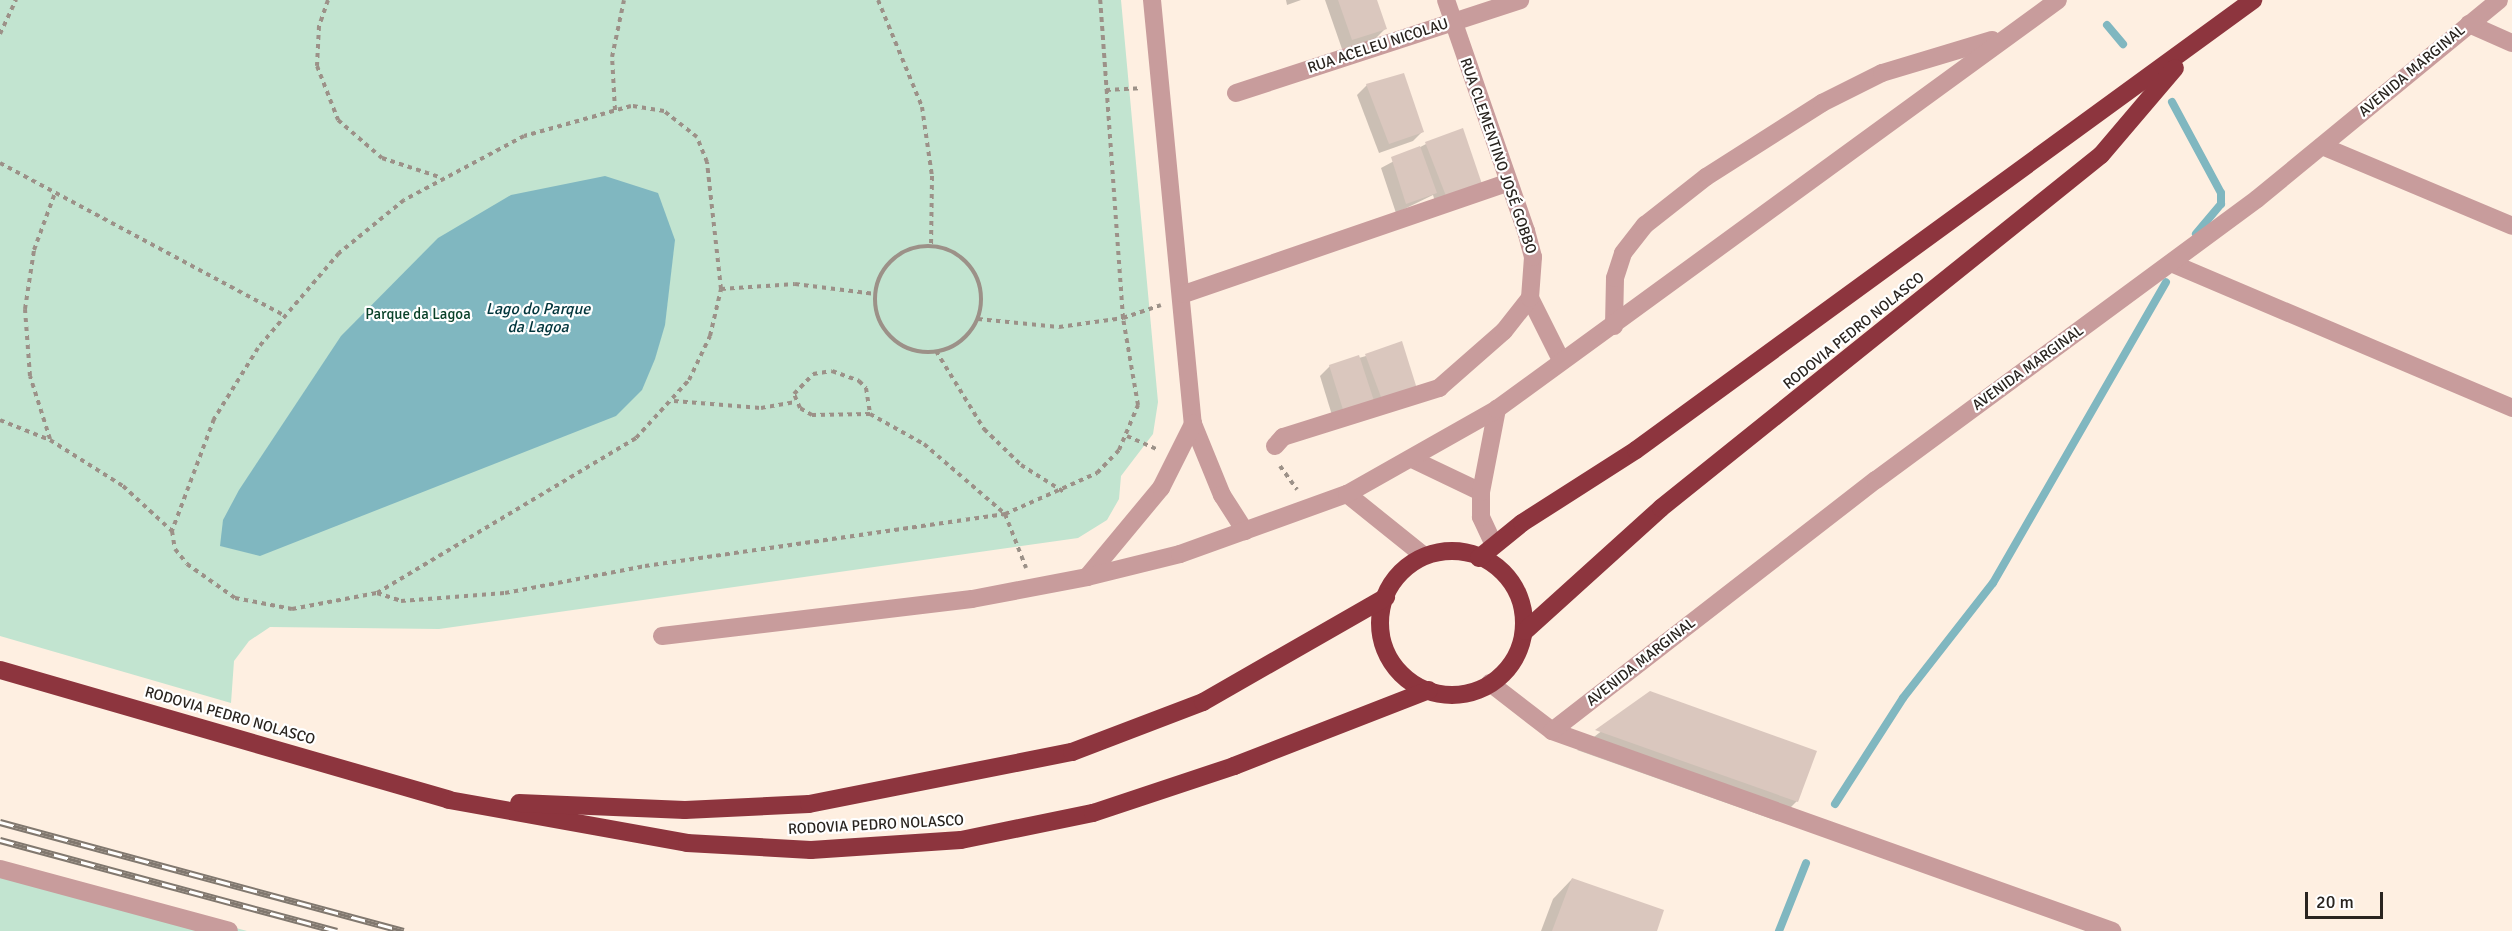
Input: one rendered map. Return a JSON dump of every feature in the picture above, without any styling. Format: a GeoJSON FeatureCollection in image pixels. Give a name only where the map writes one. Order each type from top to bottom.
{"type":"FeatureCollection","features":[{"type":"Feature","properties":{"kind":"highway","name":"RODOVIA PEDRO NOLASCO"},"geometry":{"type":"LineString","coordinates":[[1479,558],[1494,545],[1636,450],[2193,47],[2253,0]]}},
{"type":"Feature","properties":{"kind":"highway","name":"RODOVIA PEDRO NOLASCO"},"geometry":{"type":"LineString","coordinates":[[1525,631],[1660,508],[2101,155],[2193,47]]}},
{"type":"Feature","properties":{"kind":"highway"},"geometry":{"type":"LineString","coordinates":[[1461,550],[1497,565],[1520,595],[1525,631],[1510,668],[1480,691],[1442,696],[1407,681],[1384,651],[1379,613],[1394,579],[1423,555],[1461,550]]}},
{"type":"Feature","properties":{"kind":"highway","name":"RODOVIA PEDRO NOLASCO"},"geometry":{"type":"LineString","coordinates":[[448,800],[685,810],[809,804],[953,779],[1072,752],[1203,702],[1386,597]]}},
{"type":"Feature","properties":{"kind":"highway","name":"RODOVIA PEDRO NOLASCO"},"geometry":{"type":"LineString","coordinates":[[0,670],[448,800],[687,843],[811,850],[961,840],[1093,813],[1234,766],[1429,690]]}},
{"type":"Feature","properties":{"kind":"street"},"geometry":{"type":"LineString","coordinates":[[1152,0],[1184,295],[1193,424],[1222,495],[1245,531]]}},
{"type":"Feature","properties":{"kind":"street","name":"RUA CLEMENTINO JOSÉ GOBBO"},"geometry":{"type":"LineString","coordinates":[[1446,0],[1533,257],[1530,298]]}},
{"type":"Feature","properties":{"kind":"street","name":"RUA ACELEU NICOLAU"},"geometry":{"type":"LineString","coordinates":[[1236,93],[1520,0]]}},
{"type":"Feature","properties":{"kind":"street"},"geometry":{"type":"LineString","coordinates":[[662,636],[972,599],[1087,577],[1245,531],[1347,494],[1414,460],[1497,409],[1561,360],[1614,326],[2000,38],[2058,0]]}},
{"type":"Feature","properties":{"kind":"street","name":"AVENIDA MARGINAL"},"geometry":{"type":"LineString","coordinates":[[1552,731],[1876,480],[2170,263],[2322,146],[2499,0]]}},
{"type":"Feature","properties":{"kind":"street"},"geometry":{"type":"LineString","coordinates":[[2469,24],[2512,43]]}},
{"type":"Feature","properties":{"kind":"street"},"geometry":{"type":"LineString","coordinates":[[1614,326],[1615,278],[1623,254],[1645,225],[1706,177],[1822,103],[1882,74],[2000,38]]}},
{"type":"Feature","properties":{"kind":"street"},"geometry":{"type":"LineString","coordinates":[[2322,146],[2512,226]]}},
{"type":"Feature","properties":{"kind":"street"},"geometry":{"type":"LineString","coordinates":[[1184,295],[1507,183]]}},
{"type":"Feature","properties":{"kind":"street"},"geometry":{"type":"LineString","coordinates":[[2170,263],[2512,408]]}},
{"type":"Feature","properties":{"kind":"street"},"geometry":{"type":"LineString","coordinates":[[1275,446],[1283,437],[1438,388],[1504,331],[1530,298],[1561,360]]}},
{"type":"Feature","properties":{"kind":"street"},"geometry":{"type":"LineString","coordinates":[[1494,545],[1481,517],[1481,492],[1497,409]]}},
{"type":"Feature","properties":{"kind":"street"},"geometry":{"type":"LineString","coordinates":[[1087,577],[1178,460],[1193,424]]}},
{"type":"Feature","properties":{"kind":"street"},"geometry":{"type":"LineString","coordinates":[[1414,460],[1481,492]]}},
{"type":"Feature","properties":{"kind":"street"},"geometry":{"type":"LineString","coordinates":[[1347,494],[1423,555]]}},
{"type":"Feature","properties":{"kind":"street"},"geometry":{"type":"LineString","coordinates":[[1490,683],[1552,731],[2112,931]]}},
{"type":"Feature","properties":{"kind":"street"},"geometry":{"type":"LineString","coordinates":[[0,869],[229,931]]}},
{"type":"Feature","properties":{"kind":"path"},"geometry":{"type":"LineString","coordinates":[[0,34],[16,0]]}},
{"type":"Feature","properties":{"kind":"path"},"geometry":{"type":"LineString","coordinates":[[328,0],[319,26],[317,66],[338,120],[382,158],[439,178]]}},
{"type":"Feature","properties":{"kind":"path"},"geometry":{"type":"LineString","coordinates":[[615,110],[612,57],[624,0]]}},
{"type":"Feature","properties":{"kind":"path"},"geometry":{"type":"LineString","coordinates":[[878,0],[922,107],[932,176],[931,246]]}},
{"type":"Feature","properties":{"kind":"path"},"geometry":{"type":"LineString","coordinates":[[377,593],[401,601],[505,592],[645,566],[1005,514],[1064,492],[1097,473],[1127,436],[1138,405],[1123,318],[1100,0]]}},
{"type":"Feature","properties":{"kind":"path"},"geometry":{"type":"LineString","coordinates":[[1106,90],[1162,86]]}},
{"type":"Feature","properties":{"kind":"path"},"geometry":{"type":"LineString","coordinates":[[615,110],[664,111],[697,137],[707,162],[721,289],[701,358],[674,401],[636,438],[377,593],[301,609],[253,605],[202,578],[175,549],[172,531],[214,419],[283,315],[371,225],[439,178],[525,136],[615,110]]}},
{"type":"Feature","properties":{"kind":"path"},"geometry":{"type":"LineString","coordinates":[[0,163],[283,315]]}},
{"type":"Feature","properties":{"kind":"path"},"geometry":{"type":"LineString","coordinates":[[50,440],[30,376],[25,309],[34,250],[55,193]]}},
{"type":"Feature","properties":{"kind":"path"},"geometry":{"type":"LineString","coordinates":[[931,246],[957,255],[972,270],[981,290],[978,319],[961,341],[936,351],[909,348],[886,333],[875,294],[893,258],[931,246]]}},
{"type":"Feature","properties":{"kind":"path"},"geometry":{"type":"LineString","coordinates":[[721,289],[795,284],[875,294]]}},
{"type":"Feature","properties":{"kind":"path"},"geometry":{"type":"LineString","coordinates":[[978,319],[1059,327],[1123,318],[1184,295]]}},
{"type":"Feature","properties":{"kind":"path"},"geometry":{"type":"LineString","coordinates":[[936,351],[984,429],[1021,465],[1064,492]]}},
{"type":"Feature","properties":{"kind":"path"},"geometry":{"type":"LineString","coordinates":[[795,402],[799,383],[832,371],[866,388],[870,414]]}},
{"type":"Feature","properties":{"kind":"path"},"geometry":{"type":"LineString","coordinates":[[674,401],[761,408],[795,402],[812,414],[870,414],[924,444],[1005,514],[1033,586]]}},
{"type":"Feature","properties":{"kind":"path"},"geometry":{"type":"LineString","coordinates":[[0,420],[50,440],[123,486],[172,531]]}},
{"type":"Feature","properties":{"kind":"path"},"geometry":{"type":"LineString","coordinates":[[1127,436],[1178,460]]}},
{"type":"Feature","properties":{"kind":"path"},"geometry":{"type":"LineString","coordinates":[[1275,446],[1285,475],[1313,508]]}},
{"type":"Feature","properties":{"kind":"green space","name":"Parque da Lagoa"},"geometry":{"type":"Polygon","coordinates":[[[0,0],[1121,0],[1158,402],[1153,434],[1121,476],[1119,499],[1107,520],[1078,538],[439,629],[270,627],[249,641],[234,661],[231,703],[0,636],[0,0]]]}},
{"type":"Feature","properties":{"kind":"green space"},"geometry":{"type":"Polygon","coordinates":[[[0,870],[30,872],[247,931],[0,931],[0,870]]]}},
{"type":"Feature","properties":{"kind":"water","name":"Lago do Parque da Lagoa"},"geometry":{"type":"Polygon","coordinates":[[[605,176],[658,193],[675,240],[665,325],[655,359],[642,390],[616,416],[260,556],[220,546],[223,520],[239,490],[341,336],[438,238],[511,195],[605,176]]]}},
{"type":"Feature","properties":{"kind":"building"},"geometry":{"type":"Polygon","coordinates":[[[1338,0],[1377,0],[1387,29],[1352,40],[1338,0]]]}},
{"type":"Feature","properties":{"kind":"building"},"geometry":{"type":"Polygon","coordinates":[[[1404,73],[1424,132],[1389,144],[1366,84],[1404,73]]]}},
{"type":"Feature","properties":{"kind":"building"},"geometry":{"type":"Polygon","coordinates":[[[1463,128],[1482,184],[1446,196],[1425,142],[1463,128]]]}},
{"type":"Feature","properties":{"kind":"building"},"geometry":{"type":"Polygon","coordinates":[[[1420,146],[1437,193],[1406,204],[1391,157],[1420,146]]]}},
{"type":"Feature","properties":{"kind":"building"},"geometry":{"type":"Polygon","coordinates":[[[1402,341],[1418,392],[1384,405],[1365,354],[1402,341]]]}},
{"type":"Feature","properties":{"kind":"building"},"geometry":{"type":"Polygon","coordinates":[[[1359,355],[1376,407],[1345,416],[1329,365],[1359,355]]]}},
{"type":"Feature","properties":{"kind":"building"},"geometry":{"type":"Polygon","coordinates":[[[1650,691],[1817,751],[1798,802],[1595,730],[1650,691]]]}},
{"type":"Feature","properties":{"kind":"building"},"geometry":{"type":"Polygon","coordinates":[[[1572,878],[1664,910],[1657,931],[1552,931],[1572,878]]]}},
{"type":"Feature","properties":{"kind":"waterway"},"geometry":{"type":"LineString","coordinates":[[2107,25],[2123,44]]}},
{"type":"Feature","properties":{"kind":"waterway"},"geometry":{"type":"LineString","coordinates":[[2172,102],[2221,193],[2221,204],[2196,234]]}},
{"type":"Feature","properties":{"kind":"waterway"},"geometry":{"type":"LineString","coordinates":[[1835,804],[1903,698],[1993,583],[2166,282]]}},
{"type":"Feature","properties":{"kind":"waterway"},"geometry":{"type":"LineString","coordinates":[[1779,931],[1806,863]]}},
{"type":"Feature","properties":{"kind":"railway"},"geometry":{"type":"LineString","coordinates":[[0,822],[404,931]]}},
{"type":"Feature","properties":{"kind":"railway"},"geometry":{"type":"LineString","coordinates":[[0,840],[337,931]]}}]}
